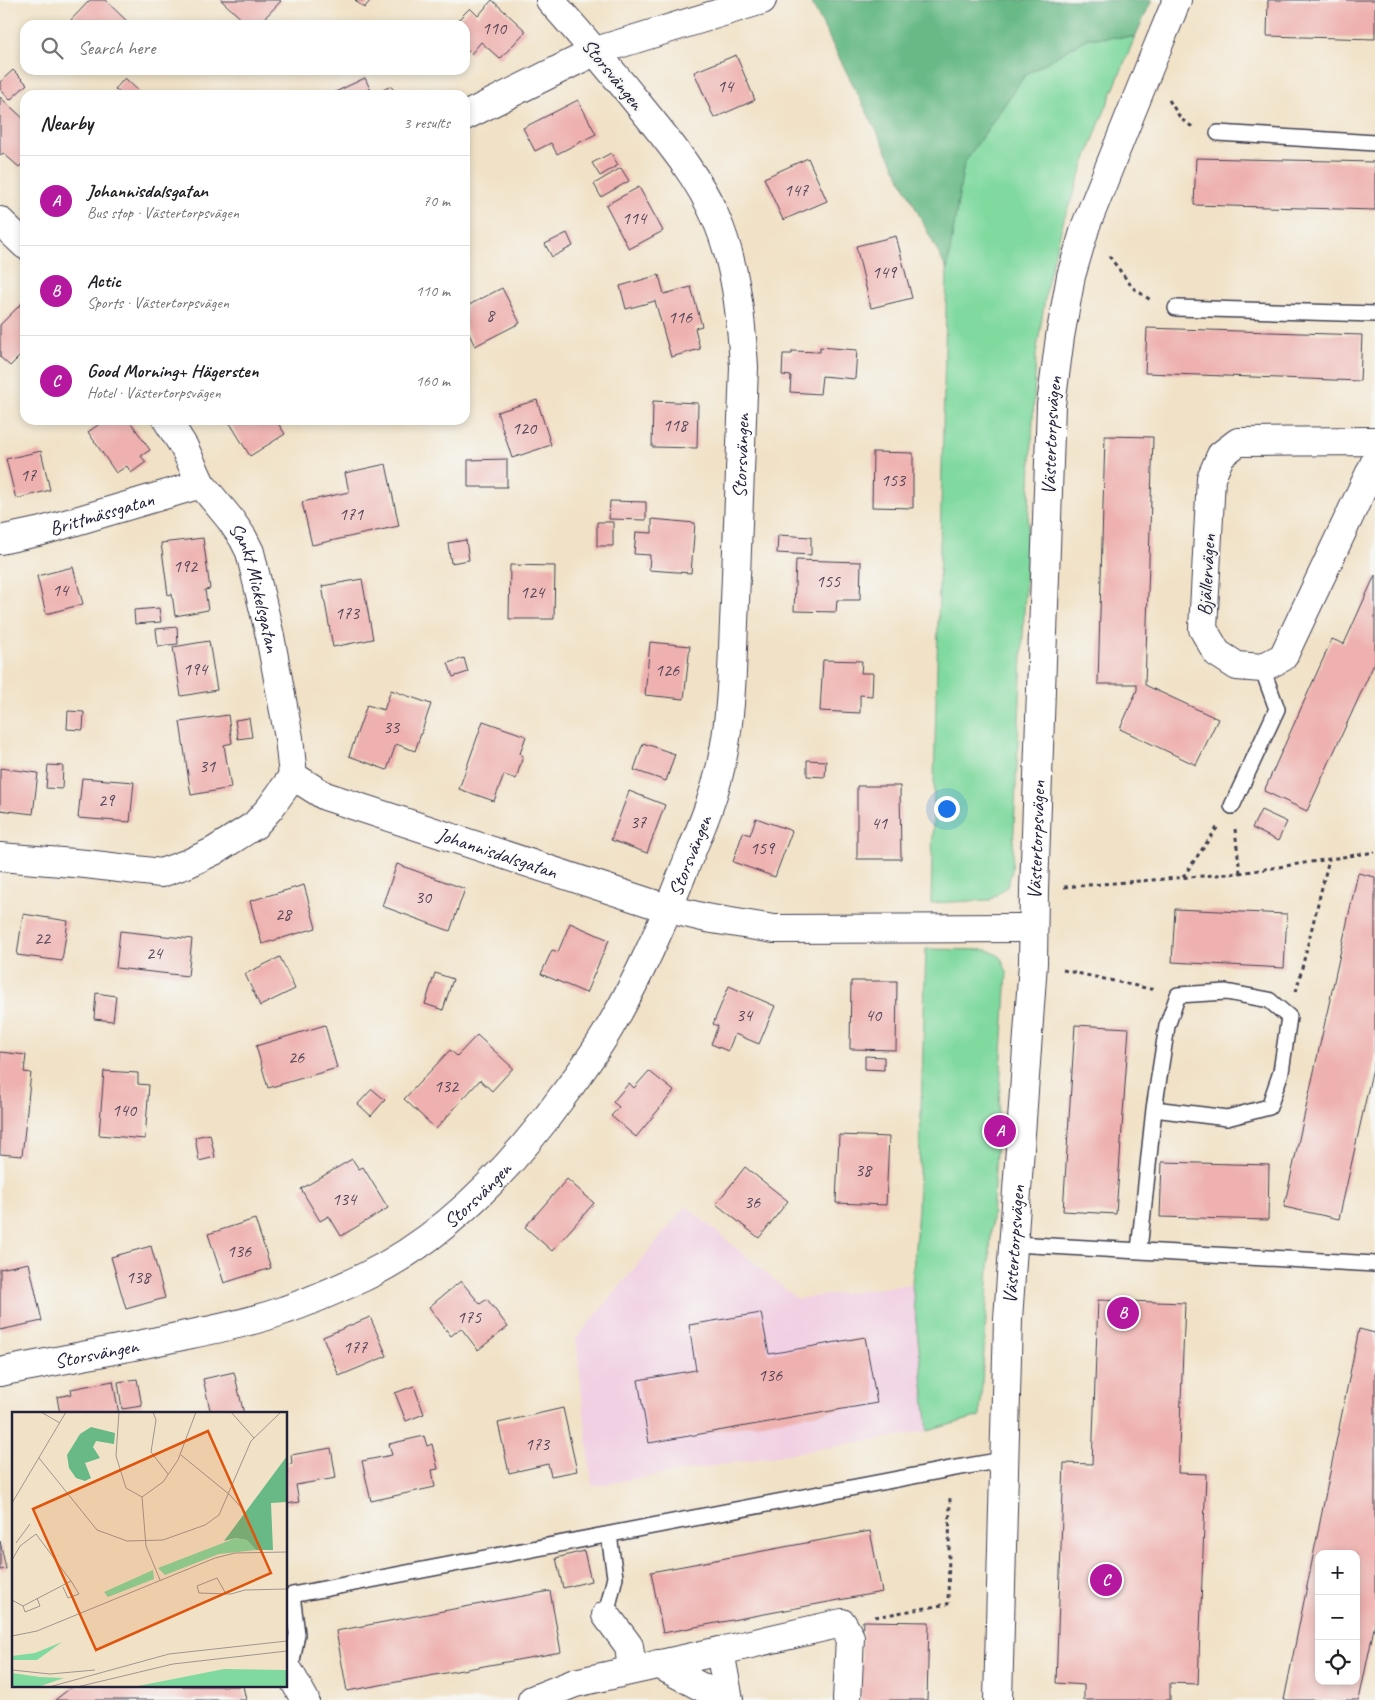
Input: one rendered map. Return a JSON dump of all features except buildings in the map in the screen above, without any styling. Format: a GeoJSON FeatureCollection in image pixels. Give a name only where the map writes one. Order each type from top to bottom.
{"type":"FeatureCollection","features":[{"type":"Feature","properties":{"kind":"street","name":"Storsvängen"},"geometry":{"type":"LineString","coordinates":[[0,1372],[230,1326],[275,1313],[335,1290],[399,1258],[439,1229],[476,1198],[509,1164],[547,1117],[592,1056],[612,1023],[640,972],[669,909],[710,804],[722,763],[728,724],[732,672],[744,367],[742,325],[728,250],[715,215],[679,155],[596,51],[550,0]]}},
{"type":"Feature","properties":{"kind":"street"},"geometry":{"type":"LineString","coordinates":[[470,114],[596,51],[762,0]]}},
{"type":"Feature","properties":{"kind":"street","name":"Västertorpsvägen"},"geometry":{"type":"LineString","coordinates":[[998,1700],[1008,1319],[1033,963],[1051,405],[1071,276],[1086,225],[1178,0]]}},
{"type":"Feature","properties":{"kind":"street"},"geometry":{"type":"LineString","coordinates":[[0,221],[20,240]]}},
{"type":"Feature","properties":{"kind":"street","name":"Sankt Mickelsgatan"},"geometry":{"type":"LineString","coordinates":[[170,425],[184,447],[201,484],[239,532],[250,552],[289,738],[292,776]]}},
{"type":"Feature","properties":{"kind":"street","name":"Bjällervägen"},"geometry":{"type":"LineString","coordinates":[[1262,668],[1237,666],[1217,653],[1204,629],[1210,478],[1221,456],[1238,442],[1375,441]]}},
{"type":"Feature","properties":{"kind":"street"},"geometry":{"type":"LineString","coordinates":[[1262,668],[1282,657],[1375,462]]}},
{"type":"Feature","properties":{"kind":"street","name":"Brittmässgatan"},"geometry":{"type":"LineString","coordinates":[[0,540],[42,531],[201,484]]}},
{"type":"Feature","properties":{"kind":"street"},"geometry":{"type":"LineString","coordinates":[[0,857],[86,864],[161,873],[214,851],[256,825],[292,776]]}},
{"type":"Feature","properties":{"kind":"street","name":"Johannisdalsgatan"},"geometry":{"type":"LineString","coordinates":[[292,776],[325,796],[669,909],[706,918],[774,929],[1034,928]]}},
{"type":"Feature","properties":{"kind":"street"},"geometry":{"type":"LineString","coordinates":[[606,1615],[645,1667],[727,1700]]}},
{"type":"Feature","properties":{"kind":"street"},"geometry":{"type":"LineString","coordinates":[[532,1700],[575,1683],[842,1623],[850,1637],[847,1700]]}},
{"type":"Feature","properties":{"kind":"street"},"geometry":{"type":"LineString","coordinates":[[720,1651],[727,1700]]}},
{"type":"Feature","properties":{"kind":"street"},"geometry":{"type":"LineString","coordinates":[[290,1673],[304,1700]]}},
{"type":"Feature","properties":{"kind":"lane"},"geometry":{"type":"LineString","coordinates":[[1218,133],[1375,142]]}},
{"type":"Feature","properties":{"kind":"lane"},"geometry":{"type":"LineString","coordinates":[[1176,308],[1375,314]]}},
{"type":"Feature","properties":{"kind":"lane"},"geometry":{"type":"LineString","coordinates":[[1232,806],[1277,708],[1262,668]]}},
{"type":"Feature","properties":{"kind":"lane"},"geometry":{"type":"LineString","coordinates":[[1139,1250],[1154,1109],[1167,1026],[1178,994],[1226,992],[1269,1000],[1289,1017],[1282,1072],[1269,1107],[1227,1118],[1154,1109]]}},
{"type":"Feature","properties":{"kind":"lane"},"geometry":{"type":"LineString","coordinates":[[1014,1244],[1375,1264]]}},
{"type":"Feature","properties":{"kind":"lane"},"geometry":{"type":"LineString","coordinates":[[290,1673],[297,1634],[292,1595],[950,1468],[1003,1460]]}},
{"type":"Feature","properties":{"kind":"lane"},"geometry":{"type":"LineString","coordinates":[[606,1615],[615,1577],[609,1535]]}},
{"type":"Feature","properties":{"kind":"path"},"geometry":{"type":"LineString","coordinates":[[1149,68],[1181,119],[1192,128],[1218,133]]}},
{"type":"Feature","properties":{"kind":"path"},"geometry":{"type":"LineString","coordinates":[[1086,225],[1133,288],[1152,301],[1176,308]]}},
{"type":"Feature","properties":{"kind":"path"},"geometry":{"type":"LineString","coordinates":[[1183,877],[1232,806]]}},
{"type":"Feature","properties":{"kind":"path"},"geometry":{"type":"LineString","coordinates":[[1232,806],[1240,873]]}},
{"type":"Feature","properties":{"kind":"path"},"geometry":{"type":"LineString","coordinates":[[1034,890],[1240,873],[1375,852]]}},
{"type":"Feature","properties":{"kind":"path"},"geometry":{"type":"LineString","coordinates":[[1289,1017],[1329,859]]}},
{"type":"Feature","properties":{"kind":"path"},"geometry":{"type":"LineString","coordinates":[[1033,963],[1178,994]]}},
{"type":"Feature","properties":{"kind":"path"},"geometry":{"type":"LineString","coordinates":[[842,1623],[948,1604],[950,1468]]}},
{"type":"Feature","properties":{"kind":"shaded area"},"geometry":{"type":"Polygon","coordinates":[[[686,1206],[797,1299],[912,1284],[928,1431],[592,1486],[576,1339],[686,1206]]]}},
{"type":"Feature","properties":{"kind":"green space"},"geometry":{"type":"Polygon","coordinates":[[[810,0],[1152,0],[1135,37],[1088,38],[1025,75],[964,163],[947,270],[810,0]]]}},
{"type":"Feature","properties":{"kind":"green space"},"geometry":{"type":"Polygon","coordinates":[[[1135,37],[1098,127],[1064,219],[1048,280],[1036,355],[1012,871],[1007,886],[990,900],[931,903],[947,270],[964,163],[1025,75],[1088,38],[1135,37]]]}},
{"type":"Feature","properties":{"kind":"green space"},"geometry":{"type":"Polygon","coordinates":[[[926,949],[988,950],[1000,956],[1007,972],[980,1416],[928,1431],[912,1284],[918,1209],[926,949]]]}},
{"type":"Feature","properties":{"kind":"place","name":"Johannisdalsgatan"},"geometry":{"type":"Point","coordinates":[1000,1131]}},
{"type":"Feature","properties":{"kind":"place","name":"Actic"},"geometry":{"type":"Point","coordinates":[1123,1313]}},
{"type":"Feature","properties":{"kind":"place","name":"Good Morning+ Hägersten"},"geometry":{"type":"Point","coordinates":[1106,1580]}}]}
